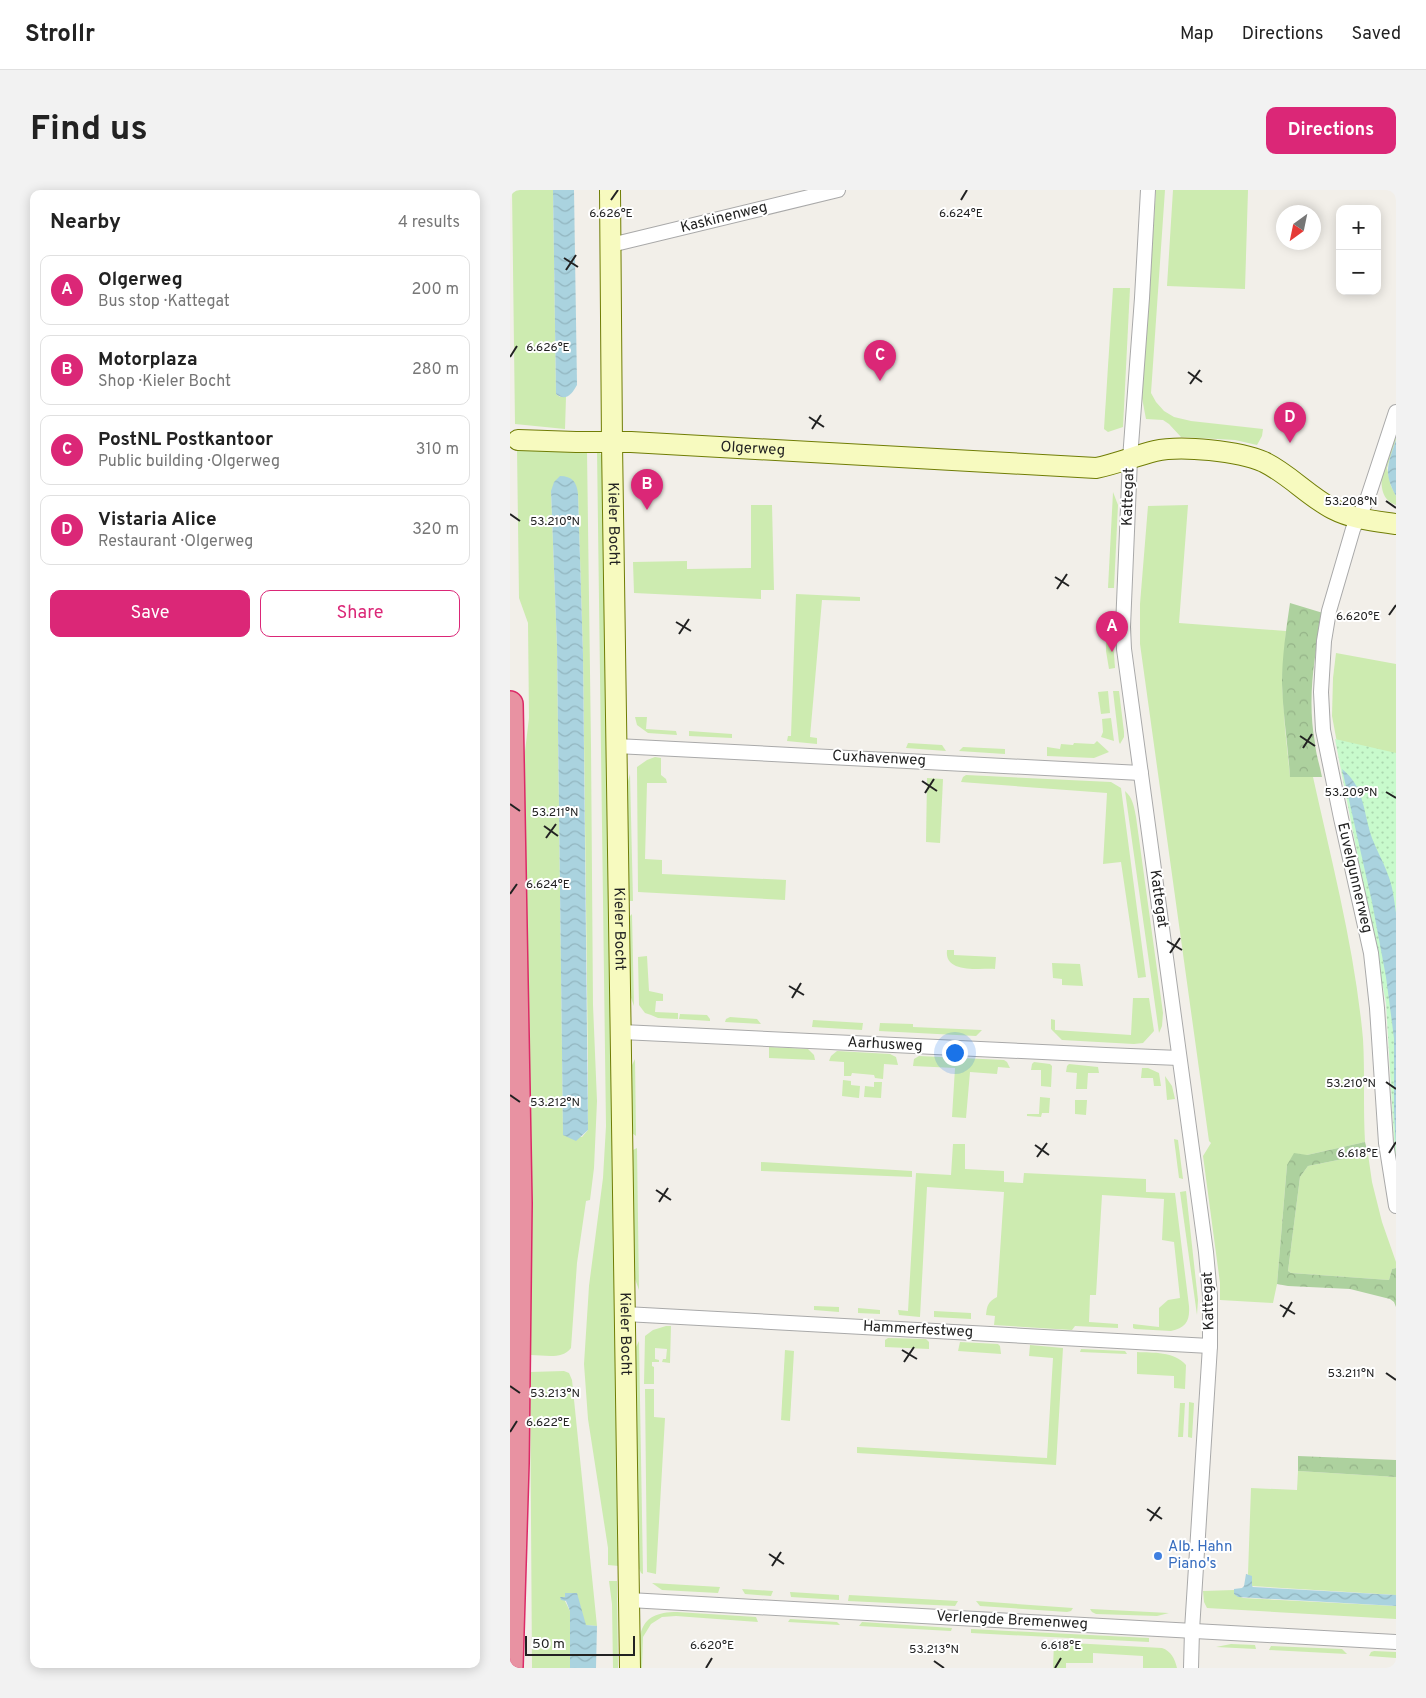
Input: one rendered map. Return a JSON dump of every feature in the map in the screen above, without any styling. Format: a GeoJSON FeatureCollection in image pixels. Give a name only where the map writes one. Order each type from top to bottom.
{"type":"FeatureCollection","features":[{"type":"Feature","properties":{"kind":"highway"},"geometry":{"type":"LineString","coordinates":[[510,704],[519,1203],[516,1463],[510,1666]]}},
{"type":"Feature","properties":{"kind":"street","name":"Kieler Bocht"},"geometry":{"type":"LineString","coordinates":[[610,190],[616,746],[622,1032],[630,1668]]}},
{"type":"Feature","properties":{"kind":"street","name":"Kaskinenweg"},"geometry":{"type":"LineString","coordinates":[[611,245],[838,190]]}},
{"type":"Feature","properties":{"kind":"street","name":"Kattegat"},"geometry":{"type":"LineString","coordinates":[[1148,190],[1130,459],[1122,628],[1206,1252],[1210,1296],[1210,1346],[1191,1668]]}},
{"type":"Feature","properties":{"kind":"street","name":"Euvelgunnerweg"},"geometry":{"type":"LineString","coordinates":[[1396,412],[1366,503],[1352,529],[1329,612],[1324,641],[1321,692],[1324,730],[1341,818],[1371,953],[1377,1008],[1386,1143],[1396,1206]]}},
{"type":"Feature","properties":{"kind":"street","name":"Olgerweg"},"geometry":{"type":"LineString","coordinates":[[518,440],[800,451],[1096,468],[1155,451],[1174,449],[1222,452],[1264,462],[1283,473],[1333,509],[1345,515],[1396,524]]}},
{"type":"Feature","properties":{"kind":"street","name":"Cuxhavenweg"},"geometry":{"type":"LineString","coordinates":[[616,746],[1141,773]]}},
{"type":"Feature","properties":{"kind":"street","name":"Aarhusweg"},"geometry":{"type":"LineString","coordinates":[[622,1032],[1179,1058]]}},
{"type":"Feature","properties":{"kind":"street","name":"Hammerfestweg"},"geometry":{"type":"LineString","coordinates":[[626,1314],[1210,1346]]}},
{"type":"Feature","properties":{"kind":"street","name":"Verlengde Bremenweg"},"geometry":{"type":"LineString","coordinates":[[629,1600],[1396,1642]]}},
{"type":"Feature","properties":{"kind":"green space"},"geometry":{"type":"Polygon","coordinates":[[[512,190],[553,190],[556,394],[560,397],[566,397],[565,429],[515,424],[512,190]]]}},
{"type":"Feature","properties":{"kind":"green space"},"geometry":{"type":"Polygon","coordinates":[[[1156,190],[1165,190],[1151,393],[1164,411],[1174,417],[1191,421],[1263,429],[1262,436],[1257,445],[1235,440],[1181,437],[1163,420],[1146,419],[1142,398],[1156,190]]]}},
{"type":"Feature","properties":{"kind":"green space"},"geometry":{"type":"Polygon","coordinates":[[[1173,190],[1248,190],[1245,289],[1167,286],[1173,190]]]}},
{"type":"Feature","properties":{"kind":"green space"},"geometry":{"type":"Polygon","coordinates":[[[1113,288],[1130,288],[1123,427],[1108,432],[1104,429],[1113,288]]]}},
{"type":"Feature","properties":{"kind":"green space"},"geometry":{"type":"Polygon","coordinates":[[[1396,426],[1396,440],[1387,468],[1391,486],[1396,496],[1396,505],[1387,500],[1383,491],[1382,481],[1386,457],[1396,426]]]}},
{"type":"Feature","properties":{"kind":"green space"},"geometry":{"type":"Polygon","coordinates":[[[517,448],[587,451],[593,1005],[597,1101],[594,1168],[590,1200],[586,1201],[577,1263],[571,1348],[563,1354],[552,1356],[531,1355],[522,776],[529,718],[528,623],[519,598],[517,448]],[[551,491],[557,646],[563,1134],[582,1137],[588,1130],[588,1064],[583,655],[578,494],[551,491]]]}},
{"type":"Feature","properties":{"kind":"green space"},"geometry":{"type":"Polygon","coordinates":[[[597,450],[603,457],[619,1566],[608,1565],[608,1548],[588,1419],[584,1364],[589,1286],[603,1178],[606,1126],[597,450]]]}},
{"type":"Feature","properties":{"kind":"green space"},"geometry":{"type":"Polygon","coordinates":[[[1113,492],[1118,505],[1114,588],[1108,588],[1113,492]]]}},
{"type":"Feature","properties":{"kind":"green space"},"geometry":{"type":"Polygon","coordinates":[[[751,505],[772,505],[774,590],[761,590],[761,599],[634,593],[633,562],[687,561],[687,569],[751,568],[751,505]]]}},
{"type":"Feature","properties":{"kind":"green space"},"geometry":{"type":"Polygon","coordinates":[[[1188,505],[1179,623],[1286,631],[1282,682],[1290,776],[1313,777],[1349,940],[1363,1039],[1365,1142],[1307,1155],[1287,1165],[1277,1284],[1273,1303],[1220,1300],[1220,1283],[1203,1156],[1211,1143],[1209,1141],[1140,644],[1140,604],[1148,506],[1188,505]]]}},
{"type":"Feature","properties":{"kind":"green space"},"geometry":{"type":"Polygon","coordinates":[[[796,594],[860,597],[860,601],[822,600],[810,737],[817,738],[817,744],[787,741],[788,736],[791,736],[796,594]]]}},
{"type":"Feature","properties":{"kind":"green space"},"geometry":{"type":"Polygon","coordinates":[[[1290,603],[1323,613],[1314,662],[1312,694],[1316,752],[1322,777],[1290,777],[1282,684],[1283,654],[1290,603]]]}},
{"type":"Feature","properties":{"kind":"green space"},"geometry":{"type":"Polygon","coordinates":[[[1106,625],[1112,626],[1115,668],[1109,669],[1106,651],[1106,625]]]}},
{"type":"Feature","properties":{"kind":"green space"},"geometry":{"type":"Polygon","coordinates":[[[1336,653],[1396,664],[1396,913],[1342,769],[1332,716],[1336,653]]]}},
{"type":"Feature","properties":{"kind":"green space"},"geometry":{"type":"Polygon","coordinates":[[[1108,691],[1110,713],[1101,714],[1098,692],[1108,691]]]}},
{"type":"Feature","properties":{"kind":"green space"},"geometry":{"type":"Polygon","coordinates":[[[1113,691],[1119,691],[1124,732],[1124,737],[1120,744],[1119,742],[1113,691]]]}},
{"type":"Feature","properties":{"kind":"green space"},"geometry":{"type":"Polygon","coordinates":[[[635,717],[647,717],[646,729],[676,731],[677,735],[648,733],[637,725],[635,717]]]}},
{"type":"Feature","properties":{"kind":"green space"},"geometry":{"type":"Polygon","coordinates":[[[1111,718],[1114,741],[1101,737],[1103,732],[1102,719],[1111,718]]]}},
{"type":"Feature","properties":{"kind":"green space"},"geometry":{"type":"Polygon","coordinates":[[[689,731],[732,734],[732,738],[689,736],[689,731]]]}},
{"type":"Feature","properties":{"kind":"green space"},"geometry":{"type":"Polygon","coordinates":[[[1335,739],[1396,753],[1396,1172],[1386,1003],[1335,739]]]}},
{"type":"Feature","properties":{"kind":"green space"},"geometry":{"type":"Polygon","coordinates":[[[1097,741],[1109,752],[1094,758],[1047,756],[1047,747],[1060,749],[1061,744],[1094,744],[1097,741]]]}},
{"type":"Feature","properties":{"kind":"green space"},"geometry":{"type":"Polygon","coordinates":[[[908,743],[942,745],[946,751],[906,748],[908,743]]]}},
{"type":"Feature","properties":{"kind":"green space"},"geometry":{"type":"Polygon","coordinates":[[[963,747],[1005,749],[1005,754],[959,751],[963,747]]]}},
{"type":"Feature","properties":{"kind":"green space"},"geometry":{"type":"Polygon","coordinates":[[[655,757],[661,758],[661,775],[666,779],[667,783],[647,783],[645,859],[662,860],[662,874],[786,880],[785,900],[638,892],[637,767],[655,757]]]}},
{"type":"Feature","properties":{"kind":"green space"},"geometry":{"type":"Polygon","coordinates":[[[630,774],[633,901],[628,901],[626,788],[630,774]]]}},
{"type":"Feature","properties":{"kind":"green space"},"geometry":{"type":"Polygon","coordinates":[[[966,775],[1111,782],[1121,788],[1146,977],[1138,978],[1121,862],[1103,864],[1107,793],[961,782],[966,775]]]}},
{"type":"Feature","properties":{"kind":"green space"},"geometry":{"type":"Polygon","coordinates":[[[927,778],[943,779],[940,843],[926,842],[927,778]]]}},
{"type":"Feature","properties":{"kind":"green space"},"geometry":{"type":"Polygon","coordinates":[[[1125,791],[1134,806],[1136,817],[1163,1013],[1162,1026],[1159,1033],[1125,791]]]}},
{"type":"Feature","properties":{"kind":"green space"},"geometry":{"type":"Polygon","coordinates":[[[632,914],[634,1006],[630,995],[628,918],[632,914]]]}},
{"type":"Feature","properties":{"kind":"green space"},"geometry":{"type":"Polygon","coordinates":[[[947,950],[954,950],[954,955],[996,957],[995,969],[972,969],[957,966],[951,963],[947,950]]]}},
{"type":"Feature","properties":{"kind":"green space"},"geometry":{"type":"Polygon","coordinates":[[[647,956],[649,991],[663,994],[663,1001],[656,1001],[655,1012],[678,1013],[678,1019],[658,1018],[645,1013],[639,1005],[638,957],[647,956]]]}},
{"type":"Feature","properties":{"kind":"green space"},"geometry":{"type":"Polygon","coordinates":[[[1052,963],[1080,964],[1083,986],[1062,985],[1062,979],[1053,978],[1052,963]]]}},
{"type":"Feature","properties":{"kind":"green space"},"geometry":{"type":"Polygon","coordinates":[[[1133,998],[1149,998],[1154,1031],[1143,1043],[1062,1040],[1051,1029],[1051,1019],[1055,1020],[1055,1030],[1131,1035],[1133,998]]]}},
{"type":"Feature","properties":{"kind":"green space"},"geometry":{"type":"Polygon","coordinates":[[[680,1014],[707,1015],[710,1021],[679,1019],[680,1014]]]}},
{"type":"Feature","properties":{"kind":"green space"},"geometry":{"type":"Polygon","coordinates":[[[730,1017],[757,1019],[761,1024],[725,1022],[730,1017]]]}},
{"type":"Feature","properties":{"kind":"green space"},"geometry":{"type":"Polygon","coordinates":[[[813,1020],[863,1023],[862,1030],[812,1027],[813,1020]]]}},
{"type":"Feature","properties":{"kind":"green space"},"geometry":{"type":"Polygon","coordinates":[[[880,1023],[913,1024],[913,1027],[982,1030],[976,1036],[879,1031],[880,1023]]]}},
{"type":"Feature","properties":{"kind":"green space"},"geometry":{"type":"Polygon","coordinates":[[[769,1047],[808,1049],[814,1055],[815,1060],[769,1058],[769,1047]]]}},
{"type":"Feature","properties":{"kind":"green space"},"geometry":{"type":"Polygon","coordinates":[[[837,1051],[890,1054],[896,1057],[898,1065],[884,1064],[883,1079],[875,1078],[874,1075],[852,1073],[851,1076],[844,1076],[844,1062],[829,1061],[831,1056],[837,1051]]]}},
{"type":"Feature","properties":{"kind":"green space"},"geometry":{"type":"Polygon","coordinates":[[[919,1056],[1004,1060],[1010,1068],[998,1067],[997,1074],[970,1072],[966,1118],[952,1117],[955,1068],[913,1066],[914,1059],[919,1056]]]}},
{"type":"Feature","properties":{"kind":"green space"},"geometry":{"type":"Polygon","coordinates":[[[635,1059],[636,1136],[632,1133],[632,1065],[635,1059]]]}},
{"type":"Feature","properties":{"kind":"green space"},"geometry":{"type":"Polygon","coordinates":[[[1034,1062],[1050,1064],[1052,1066],[1051,1087],[1041,1086],[1041,1070],[1031,1070],[1034,1062]]]}},
{"type":"Feature","properties":{"kind":"green space"},"geometry":{"type":"Polygon","coordinates":[[[1069,1064],[1098,1067],[1099,1073],[1088,1073],[1087,1089],[1076,1089],[1077,1073],[1066,1072],[1069,1064]]]}},
{"type":"Feature","properties":{"kind":"green space"},"geometry":{"type":"Polygon","coordinates":[[[1142,1068],[1148,1068],[1159,1073],[1161,1086],[1154,1086],[1153,1078],[1141,1078],[1142,1068]]]}},
{"type":"Feature","properties":{"kind":"green space"},"geometry":{"type":"Polygon","coordinates":[[[1165,1076],[1172,1086],[1175,1099],[1167,1100],[1165,1076]]]}},
{"type":"Feature","properties":{"kind":"green space"},"geometry":{"type":"Polygon","coordinates":[[[843,1080],[851,1081],[851,1085],[860,1086],[859,1098],[842,1096],[843,1080]]]}},
{"type":"Feature","properties":{"kind":"green space"},"geometry":{"type":"Polygon","coordinates":[[[874,1082],[882,1082],[881,1098],[864,1097],[865,1086],[874,1087],[874,1082]]]}},
{"type":"Feature","properties":{"kind":"green space"},"geometry":{"type":"Polygon","coordinates":[[[1040,1097],[1050,1098],[1049,1113],[1042,1113],[1041,1117],[1027,1116],[1027,1114],[1039,1114],[1040,1097]]]}},
{"type":"Feature","properties":{"kind":"green space"},"geometry":{"type":"Polygon","coordinates":[[[1075,1100],[1087,1100],[1086,1115],[1075,1114],[1075,1100]]]}},
{"type":"Feature","properties":{"kind":"green space"},"geometry":{"type":"Polygon","coordinates":[[[1174,1139],[1178,1140],[1183,1179],[1179,1178],[1174,1139]]]}},
{"type":"Feature","properties":{"kind":"green space"},"geometry":{"type":"Polygon","coordinates":[[[1365,1142],[1368,1154],[1308,1166],[1300,1177],[1288,1271],[1291,1273],[1389,1280],[1392,1269],[1396,1268],[1396,1307],[1390,1299],[1350,1289],[1277,1284],[1287,1165],[1294,1153],[1307,1155],[1365,1142]]]}},
{"type":"Feature","properties":{"kind":"green space"},"geometry":{"type":"Polygon","coordinates":[[[953,1144],[965,1144],[965,1169],[1004,1171],[1004,1182],[1023,1183],[1024,1173],[1146,1179],[1146,1192],[1175,1193],[1189,1306],[1188,1320],[1184,1326],[1171,1331],[1133,1328],[1133,1324],[1159,1327],[1159,1308],[1168,1300],[1180,1298],[1174,1242],[1162,1240],[1164,1199],[1102,1195],[1096,1295],[1090,1295],[1089,1322],[1118,1324],[1118,1328],[1075,1326],[1072,1330],[994,1325],[995,1316],[986,1315],[988,1304],[997,1297],[1004,1192],[927,1187],[920,1317],[899,1315],[898,1310],[908,1311],[916,1173],[951,1175],[953,1144]]]}},
{"type":"Feature","properties":{"kind":"green space"},"geometry":{"type":"Polygon","coordinates":[[[637,1148],[639,1290],[635,1279],[632,1152],[637,1148]]]}},
{"type":"Feature","properties":{"kind":"green space"},"geometry":{"type":"Polygon","coordinates":[[[1368,1154],[1372,1182],[1382,1222],[1396,1262],[1396,1268],[1392,1269],[1389,1280],[1291,1273],[1288,1271],[1300,1177],[1308,1166],[1368,1154]]]}},
{"type":"Feature","properties":{"kind":"green space"},"geometry":{"type":"Polygon","coordinates":[[[761,1162],[912,1171],[912,1177],[761,1171],[761,1162]]]}},
{"type":"Feature","properties":{"kind":"green space"},"geometry":{"type":"Polygon","coordinates":[[[1186,1191],[1198,1300],[1197,1315],[1180,1192],[1186,1191]]]}},
{"type":"Feature","properties":{"kind":"green space"},"geometry":{"type":"Polygon","coordinates":[[[814,1306],[839,1307],[839,1312],[814,1310],[814,1306]]]}},
{"type":"Feature","properties":{"kind":"green space"},"geometry":{"type":"Polygon","coordinates":[[[858,1308],[880,1310],[880,1314],[858,1313],[858,1308]]]}},
{"type":"Feature","properties":{"kind":"green space"},"geometry":{"type":"Polygon","coordinates":[[[934,1311],[971,1313],[971,1319],[934,1317],[934,1311]]]}},
{"type":"Feature","properties":{"kind":"green space"},"geometry":{"type":"Polygon","coordinates":[[[671,1326],[670,1363],[662,1362],[663,1359],[666,1359],[667,1349],[655,1348],[655,1359],[659,1360],[659,1362],[652,1362],[654,1367],[654,1384],[644,1384],[645,1336],[653,1330],[671,1326]]]}},
{"type":"Feature","properties":{"kind":"green space"},"geometry":{"type":"Polygon","coordinates":[[[888,1338],[926,1339],[929,1342],[929,1349],[885,1347],[885,1340],[888,1338]]]}},
{"type":"Feature","properties":{"kind":"green space"},"geometry":{"type":"Polygon","coordinates":[[[639,1341],[643,1574],[638,1566],[635,1349],[639,1341]]]}},
{"type":"Feature","properties":{"kind":"green space"},"geometry":{"type":"Polygon","coordinates":[[[960,1342],[998,1344],[1001,1354],[958,1351],[960,1342]]]}},
{"type":"Feature","properties":{"kind":"green space"},"geometry":{"type":"Polygon","coordinates":[[[1030,1345],[1063,1348],[1056,1465],[857,1453],[857,1447],[1047,1458],[1053,1358],[1029,1356],[1030,1345]]]}},
{"type":"Feature","properties":{"kind":"green space"},"geometry":{"type":"Polygon","coordinates":[[[1081,1349],[1125,1351],[1127,1354],[1080,1352],[1081,1349]]]}},
{"type":"Feature","properties":{"kind":"green space"},"geometry":{"type":"Polygon","coordinates":[[[785,1350],[794,1351],[790,1421],[781,1420],[785,1350]]]}},
{"type":"Feature","properties":{"kind":"green space"},"geometry":{"type":"Polygon","coordinates":[[[1137,1352],[1169,1355],[1181,1360],[1186,1365],[1185,1389],[1174,1388],[1174,1376],[1137,1374],[1137,1352]]]}},
{"type":"Feature","properties":{"kind":"green space"},"geometry":{"type":"Polygon","coordinates":[[[564,1371],[569,1373],[572,1380],[597,1626],[586,1625],[565,1593],[565,1601],[570,1611],[570,1668],[532,1668],[530,1372],[564,1371]]]}},
{"type":"Feature","properties":{"kind":"green space"},"geometry":{"type":"Polygon","coordinates":[[[645,1389],[654,1389],[654,1417],[665,1418],[656,1574],[647,1572],[645,1389]]]}},
{"type":"Feature","properties":{"kind":"green space"},"geometry":{"type":"Polygon","coordinates":[[[1189,1402],[1194,1403],[1192,1438],[1188,1437],[1189,1402]]]}},
{"type":"Feature","properties":{"kind":"green space"},"geometry":{"type":"Polygon","coordinates":[[[1180,1403],[1185,1403],[1183,1437],[1178,1437],[1180,1403]]]}},
{"type":"Feature","properties":{"kind":"green space"},"geometry":{"type":"Polygon","coordinates":[[[1298,1456],[1396,1460],[1396,1477],[1298,1471],[1298,1456]]]}},
{"type":"Feature","properties":{"kind":"green space"},"geometry":{"type":"Polygon","coordinates":[[[1298,1471],[1396,1477],[1396,1595],[1252,1586],[1248,1574],[1251,1488],[1297,1490],[1298,1471]]]}},
{"type":"Feature","properties":{"kind":"green space"},"geometry":{"type":"Polygon","coordinates":[[[609,1581],[617,1581],[618,1668],[613,1668],[612,1604],[609,1581]]]}},
{"type":"Feature","properties":{"kind":"green space"},"geometry":{"type":"Polygon","coordinates":[[[652,1583],[720,1587],[718,1593],[662,1590],[652,1583]]]}},
{"type":"Feature","properties":{"kind":"green space"},"geometry":{"type":"Polygon","coordinates":[[[742,1589],[773,1591],[771,1596],[745,1594],[742,1589]]]}},
{"type":"Feature","properties":{"kind":"green space"},"geometry":{"type":"Polygon","coordinates":[[[1234,1590],[1234,1594],[1243,1598],[1396,1606],[1396,1619],[1207,1608],[1204,1602],[1203,1591],[1234,1590]]]}},
{"type":"Feature","properties":{"kind":"green space"},"geometry":{"type":"Polygon","coordinates":[[[790,1592],[839,1595],[839,1600],[791,1597],[790,1592]]]}},
{"type":"Feature","properties":{"kind":"green space"},"geometry":{"type":"Polygon","coordinates":[[[849,1595],[958,1601],[955,1606],[848,1601],[849,1595]]]}},
{"type":"Feature","properties":{"kind":"green space"},"geometry":{"type":"Polygon","coordinates":[[[976,1601],[1073,1608],[1067,1612],[980,1606],[976,1601]]]}},
{"type":"Feature","properties":{"kind":"green space"},"geometry":{"type":"Polygon","coordinates":[[[1090,1609],[1169,1613],[1157,1616],[1096,1614],[1090,1609]]]}},
{"type":"Feature","properties":{"kind":"green space"},"geometry":{"type":"Polygon","coordinates":[[[677,1612],[756,1617],[758,1622],[676,1616],[662,1617],[651,1624],[643,1637],[642,1668],[638,1668],[642,1628],[654,1616],[677,1612]]]}},
{"type":"Feature","properties":{"kind":"green space"},"geometry":{"type":"Polygon","coordinates":[[[790,1619],[837,1622],[840,1625],[788,1622],[790,1619]]]}},
{"type":"Feature","properties":{"kind":"green space"},"geometry":{"type":"Polygon","coordinates":[[[862,1622],[952,1628],[951,1631],[859,1626],[862,1622]]]}},
{"type":"Feature","properties":{"kind":"green space"},"geometry":{"type":"Polygon","coordinates":[[[971,1629],[1149,1638],[1149,1642],[971,1633],[971,1629]]]}},
{"type":"Feature","properties":{"kind":"green space"},"geometry":{"type":"Polygon","coordinates":[[[1054,1642],[1162,1648],[1172,1656],[1177,1668],[1143,1668],[1143,1656],[1093,1653],[1093,1663],[1066,1663],[1066,1668],[1053,1668],[1054,1642]]]}},
{"type":"Feature","properties":{"kind":"green space"},"geometry":{"type":"Polygon","coordinates":[[[1231,1644],[1255,1645],[1256,1649],[1216,1647],[1231,1644]]]}},
{"type":"Feature","properties":{"kind":"green space"},"geometry":{"type":"Polygon","coordinates":[[[1271,1646],[1342,1649],[1347,1654],[1269,1650],[1271,1646]]]}},
{"type":"Feature","properties":{"kind":"green space"},"geometry":{"type":"Polygon","coordinates":[[[1374,1651],[1396,1652],[1396,1658],[1369,1656],[1374,1651]]]}},
{"type":"Feature","properties":{"kind":"water"},"geometry":{"type":"Polygon","coordinates":[[[553,190],[574,190],[577,385],[571,394],[566,397],[556,394],[553,190]]]}},
{"type":"Feature","properties":{"kind":"water"},"geometry":{"type":"Polygon","coordinates":[[[1396,440],[1396,496],[1389,480],[1388,468],[1396,440]]]}},
{"type":"Feature","properties":{"kind":"water"},"geometry":{"type":"Polygon","coordinates":[[[560,476],[573,480],[578,494],[583,655],[588,1130],[576,1141],[563,1135],[557,646],[551,491],[554,482],[560,476]]]}},
{"type":"Feature","properties":{"kind":"water"},"geometry":{"type":"Polygon","coordinates":[[[1342,769],[1354,782],[1361,798],[1372,837],[1390,880],[1396,913],[1396,1149],[1394,1038],[1386,977],[1372,902],[1342,769]]]}},
{"type":"Feature","properties":{"kind":"water"},"geometry":{"type":"Polygon","coordinates":[[[1246,1574],[1252,1576],[1253,1587],[1396,1595],[1396,1606],[1238,1597],[1234,1594],[1234,1589],[1244,1586],[1246,1574]]]}},
{"type":"Feature","properties":{"kind":"water"},"geometry":{"type":"Polygon","coordinates":[[[565,1593],[577,1593],[586,1625],[597,1626],[596,1668],[570,1668],[570,1611],[566,1601],[561,1600],[560,1597],[565,1597],[565,1593]]]}},
{"type":"Feature","properties":{"kind":"place","name":"PostNL Postkantoor"},"geometry":{"type":"Point","coordinates":[880,381]}},
{"type":"Feature","properties":{"kind":"place","name":"Vistaria Alice"},"geometry":{"type":"Point","coordinates":[1290,443]}},
{"type":"Feature","properties":{"kind":"place","name":"Motorplaza"},"geometry":{"type":"Point","coordinates":[647,510]}},
{"type":"Feature","properties":{"kind":"place","name":"Olgerweg"},"geometry":{"type":"Point","coordinates":[1112,652]}},
{"type":"Feature","properties":{"kind":"place","name":"Alb. Hahn Piano's"},"geometry":{"type":"Point","coordinates":[1158,1556]}}]}
